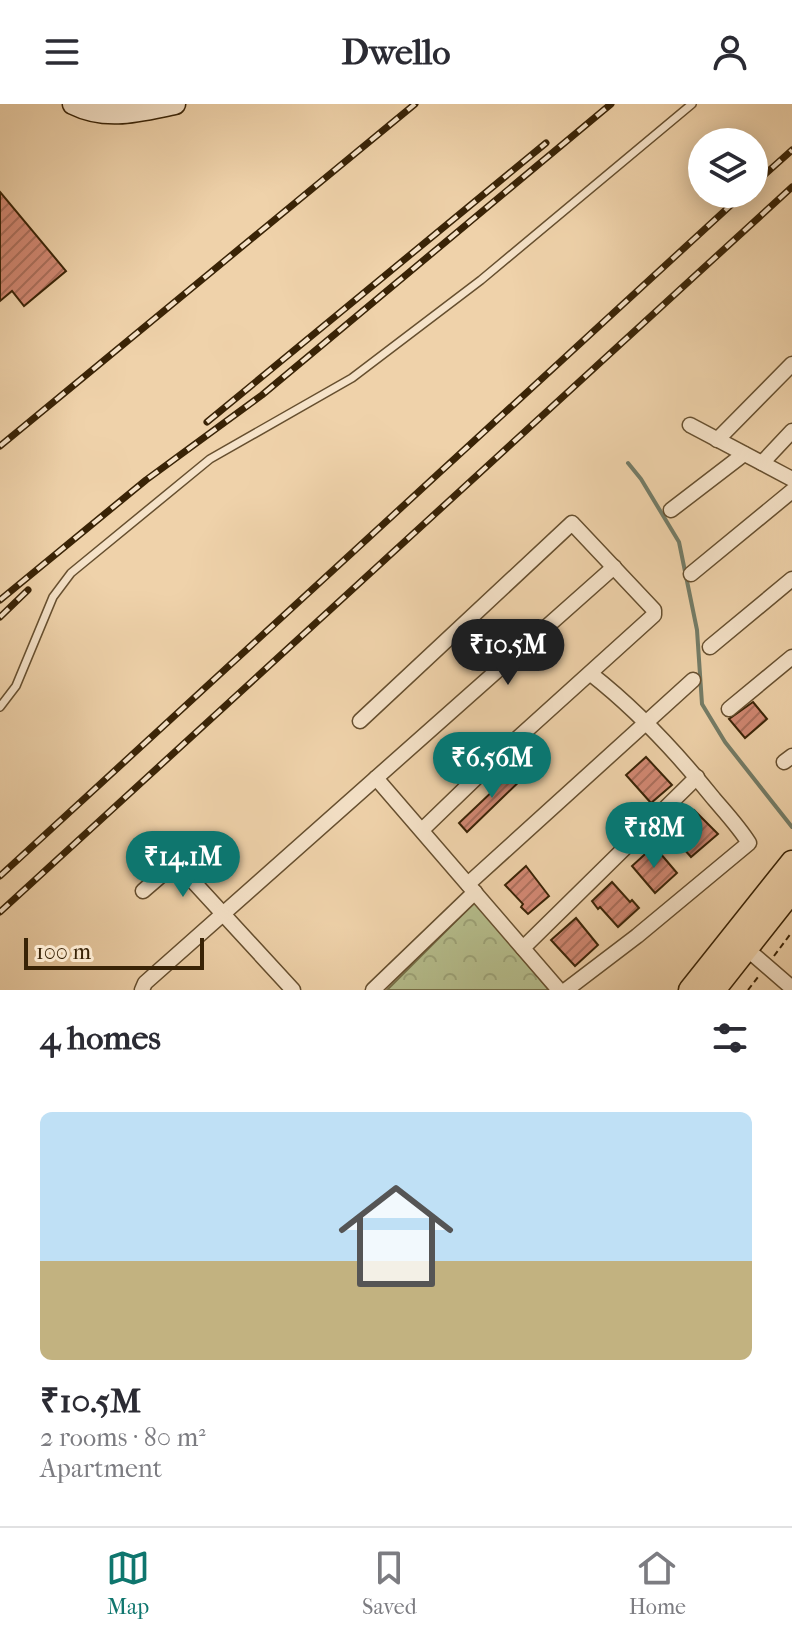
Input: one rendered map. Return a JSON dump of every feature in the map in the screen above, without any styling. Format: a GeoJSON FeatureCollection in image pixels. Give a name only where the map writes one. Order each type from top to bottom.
{"type":"FeatureCollection","features":[{"type":"Feature","properties":{"kind":"main road"},"geometry":{"type":"LineString","coordinates":[[690,990],[792,862]]}},
{"type":"Feature","properties":{"kind":"main road"},"geometry":{"type":"LineString","coordinates":[[714,990],[792,891]]}},
{"type":"Feature","properties":{"kind":"main road"},"geometry":{"type":"LineString","coordinates":[[730,990],[792,911]]}},
{"type":"Feature","properties":{"kind":"street"},"geometry":{"type":"LineString","coordinates":[[73,104],[110,114],[175,104]]}},
{"type":"Feature","properties":{"kind":"street"},"geometry":{"type":"LineString","coordinates":[[721,436],[792,364]]}},
{"type":"Feature","properties":{"kind":"street"},"geometry":{"type":"LineString","coordinates":[[690,425],[721,436],[744,454],[764,460],[792,479]]}},
{"type":"Feature","properties":{"kind":"street"},"geometry":{"type":"LineString","coordinates":[[764,460],[792,431]]}},
{"type":"Feature","properties":{"kind":"street"},"geometry":{"type":"LineString","coordinates":[[671,510],[744,454]]}},
{"type":"Feature","properties":{"kind":"street"},"geometry":{"type":"LineString","coordinates":[[691,574],[792,491]]}},
{"type":"Feature","properties":{"kind":"street"},"geometry":{"type":"LineString","coordinates":[[360,721],[572,523],[655,612],[422,830]]}},
{"type":"Feature","properties":{"kind":"street"},"geometry":{"type":"LineString","coordinates":[[142,990],[145,983],[614,567]]}},
{"type":"Feature","properties":{"kind":"street"},"geometry":{"type":"LineString","coordinates":[[710,647],[792,579]]}},
{"type":"Feature","properties":{"kind":"street"},"geometry":{"type":"LineString","coordinates":[[729,709],[792,657]]}},
{"type":"Feature","properties":{"kind":"street"},"geometry":{"type":"LineString","coordinates":[[566,990],[749,843],[697,777],[647,723],[591,674]]}},
{"type":"Feature","properties":{"kind":"street"},"geometry":{"type":"LineString","coordinates":[[373,990],[471,888],[693,680]]}},
{"type":"Feature","properties":{"kind":"street"},"geometry":{"type":"LineString","coordinates":[[523,948],[697,777]]}},
{"type":"Feature","properties":{"kind":"street"},"geometry":{"type":"LineString","coordinates":[[376,778],[559,990]]}},
{"type":"Feature","properties":{"kind":"street"},"geometry":{"type":"LineString","coordinates":[[143,891],[176,864],[293,990]]}},
{"type":"Feature","properties":{"kind":"street"},"geometry":{"type":"LineString","coordinates":[[755,956],[792,988]]}},
{"type":"Feature","properties":{"kind":"lane"},"geometry":{"type":"LineString","coordinates":[[0,707],[16,686],[53,597],[71,573],[210,459],[352,378],[481,280],[692,104]]}},
{"type":"Feature","properties":{"kind":"green space"},"geometry":{"type":"Polygon","coordinates":[[[475,902],[549,990],[387,990],[475,902]]]}},
{"type":"Feature","properties":{"kind":"building"},"geometry":{"type":"Polygon","coordinates":[[[0,192],[66,271],[24,306],[12,291],[0,301],[0,192]]]}},
{"type":"Feature","properties":{"kind":"building"},"geometry":{"type":"Polygon","coordinates":[[[753,702],[767,719],[745,738],[729,719],[753,702]]]}},
{"type":"Feature","properties":{"kind":"building"},"geometry":{"type":"Polygon","coordinates":[[[646,757],[672,785],[651,803],[626,775],[646,757]]]}},
{"type":"Feature","properties":{"kind":"building"},"geometry":{"type":"Polygon","coordinates":[[[517,768],[525,776],[467,832],[459,823],[517,768]]]}},
{"type":"Feature","properties":{"kind":"building"},"geometry":{"type":"Polygon","coordinates":[[[694,810],[718,834],[691,857],[669,832],[694,810]]]}},
{"type":"Feature","properties":{"kind":"building"},"geometry":{"type":"Polygon","coordinates":[[[654,846],[677,873],[655,893],[632,866],[654,846]]]}},
{"type":"Feature","properties":{"kind":"building"},"geometry":{"type":"Polygon","coordinates":[[[526,866],[549,896],[528,914],[505,885],[526,866]]]}},
{"type":"Feature","properties":{"kind":"building"},"geometry":{"type":"Polygon","coordinates":[[[612,882],[639,908],[618,927],[592,901],[612,882]]]}},
{"type":"Feature","properties":{"kind":"building"},"geometry":{"type":"Polygon","coordinates":[[[576,918],[598,945],[575,966],[551,940],[576,918]]]}},
{"type":"Feature","properties":{"kind":"waterway"},"geometry":{"type":"LineString","coordinates":[[628,463],[679,542],[697,630],[702,704],[725,742],[792,827]]}},
{"type":"Feature","properties":{"kind":"railway"},"geometry":{"type":"LineString","coordinates":[[0,446],[415,104]]}},
{"type":"Feature","properties":{"kind":"railway"},"geometry":{"type":"LineString","coordinates":[[0,600],[146,480],[262,395],[611,104]]}},
{"type":"Feature","properties":{"kind":"railway"},"geometry":{"type":"LineString","coordinates":[[207,422],[546,143]]}},
{"type":"Feature","properties":{"kind":"railway"},"geometry":{"type":"LineString","coordinates":[[768,171],[792,150]]}},
{"type":"Feature","properties":{"kind":"railway"},"geometry":{"type":"LineString","coordinates":[[0,912],[792,187]]}},
{"type":"Feature","properties":{"kind":"railway"},"geometry":{"type":"LineString","coordinates":[[0,876],[728,208]]}},
{"type":"Feature","properties":{"kind":"railway"},"geometry":{"type":"LineString","coordinates":[[0,617],[28,590]]}}]}
